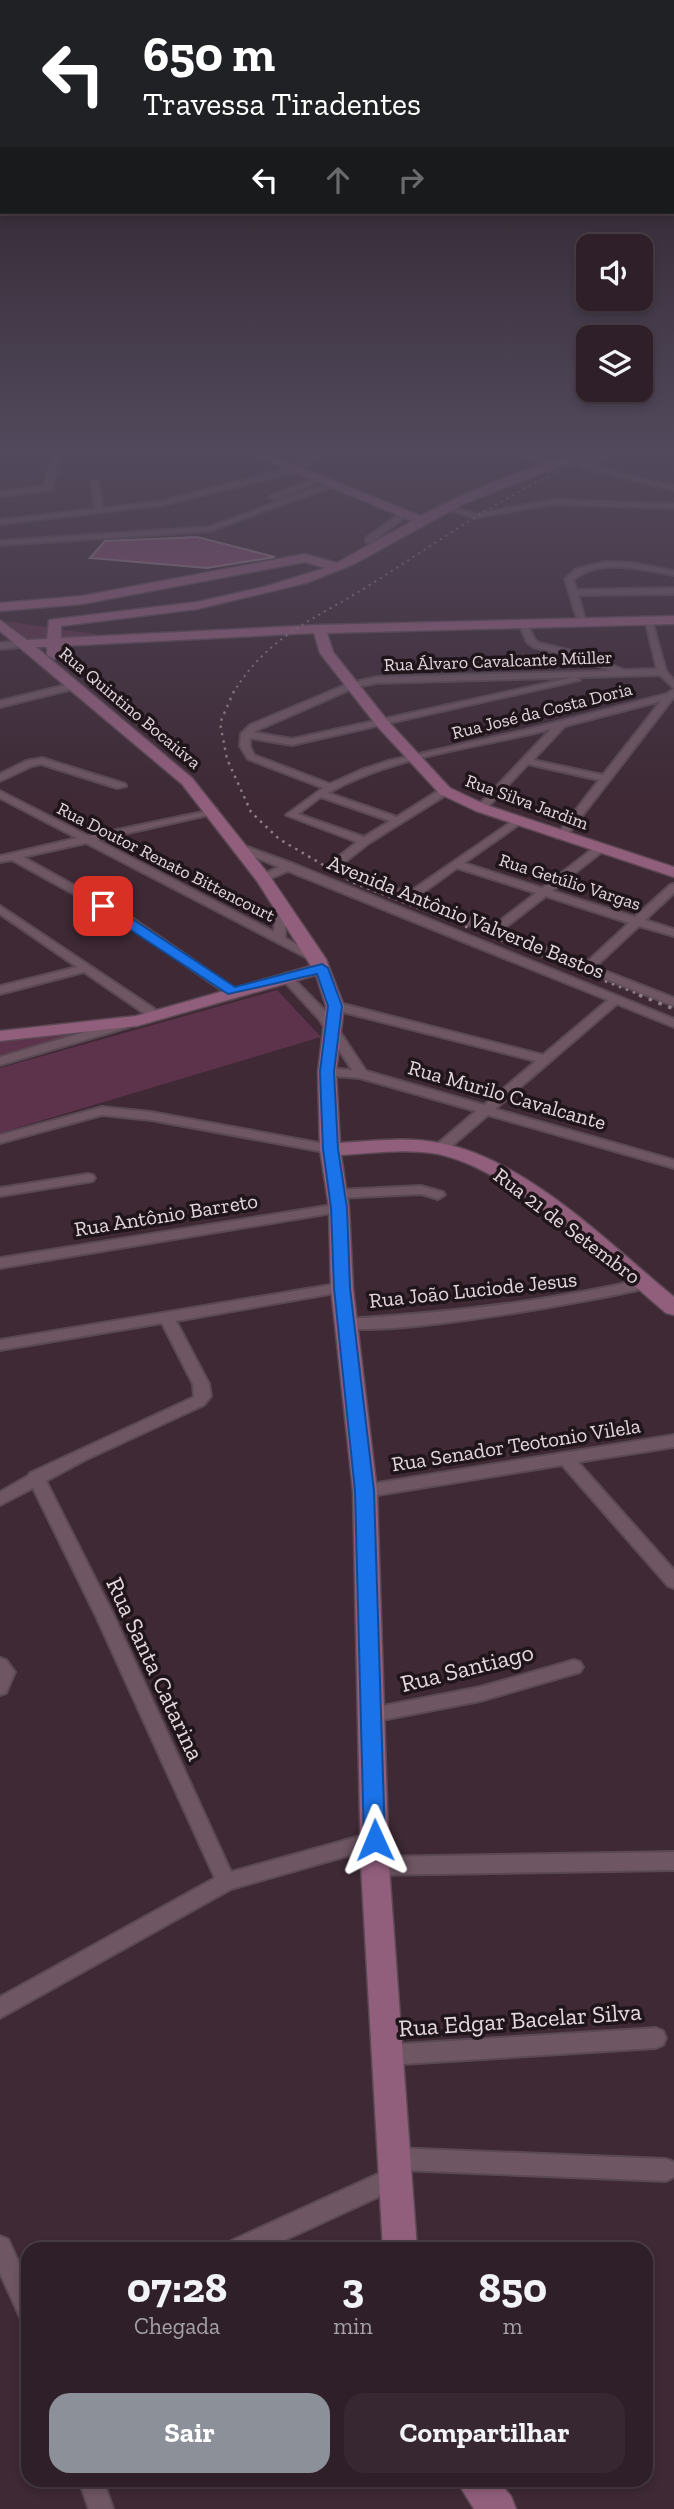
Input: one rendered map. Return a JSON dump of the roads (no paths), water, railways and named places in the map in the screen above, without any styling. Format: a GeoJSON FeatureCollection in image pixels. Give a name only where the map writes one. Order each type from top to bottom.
{"type":"FeatureCollection","features":[{"type":"Feature","properties":{"kind":"street"},"geometry":{"type":"LineString","coordinates":[[0,607],[82,600],[236,571]]}},
{"type":"Feature","properties":{"kind":"street"},"geometry":{"type":"LineString","coordinates":[[0,623],[147,614],[230,599],[326,571]]}},
{"type":"Feature","properties":{"kind":"street"},"geometry":{"type":"LineString","coordinates":[[581,571],[570,577],[572,593],[582,623]]}},
{"type":"Feature","properties":{"kind":"street"},"geometry":{"type":"LineString","coordinates":[[572,593],[674,591]]}},
{"type":"Feature","properties":{"kind":"street"},"geometry":{"type":"LineString","coordinates":[[0,614],[133,638]]}},
{"type":"Feature","properties":{"kind":"street"},"geometry":{"type":"LineString","coordinates":[[0,646],[319,629],[674,620]]}},
{"type":"Feature","properties":{"kind":"street"},"geometry":{"type":"LineString","coordinates":[[41,621],[54,642],[55,671]]}},
{"type":"Feature","properties":{"kind":"street"},"geometry":{"type":"LineString","coordinates":[[648,621],[662,673],[674,685]]}},
{"type":"Feature","properties":{"kind":"street","name":"Rua Quintino Bocaiúva"},"geometry":{"type":"LineString","coordinates":[[0,623],[187,781],[213,811],[263,878],[319,964],[333,1016]]}},
{"type":"Feature","properties":{"kind":"street"},"geometry":{"type":"LineString","coordinates":[[523,624],[536,645],[585,657],[625,673]]}},
{"type":"Feature","properties":{"kind":"street","name":"Rua Silva Jardim"},"geometry":{"type":"LineString","coordinates":[[319,629],[327,653],[382,723],[445,790],[481,808],[517,821],[674,872]]}},
{"type":"Feature","properties":{"kind":"street","name":"Rua Álvaro Cavalcante Müller"},"geometry":{"type":"LineString","coordinates":[[246,734],[253,727],[353,685],[396,679],[662,673]]}},
{"type":"Feature","properties":{"kind":"street"},"geometry":{"type":"LineString","coordinates":[[397,820],[251,757],[244,743],[246,734],[289,742],[600,674]]}},
{"type":"Feature","properties":{"kind":"street"},"geometry":{"type":"LineString","coordinates":[[504,676],[514,694]]}},
{"type":"Feature","properties":{"kind":"street"},"geometry":{"type":"LineString","coordinates":[[0,704],[74,686]]}},
{"type":"Feature","properties":{"kind":"street"},"geometry":{"type":"LineString","coordinates":[[561,836],[672,694]]}},
{"type":"Feature","properties":{"kind":"street","name":"Rua José da Costa Doria"},"geometry":{"type":"LineString","coordinates":[[365,841],[293,817],[292,813],[326,790],[369,768],[502,738],[672,694]]}},
{"type":"Feature","properties":{"kind":"street"},"geometry":{"type":"LineString","coordinates":[[481,808],[563,723]]}},
{"type":"Feature","properties":{"kind":"street"},"geometry":{"type":"LineString","coordinates":[[502,738],[540,747]]}},
{"type":"Feature","properties":{"kind":"street"},"geometry":{"type":"LineString","coordinates":[[0,778],[42,761],[121,786]]}},
{"type":"Feature","properties":{"kind":"street"},"geometry":{"type":"LineString","coordinates":[[526,761],[607,779]]}},
{"type":"Feature","properties":{"kind":"street"},"geometry":{"type":"LineString","coordinates":[[365,841],[445,790]]}},
{"type":"Feature","properties":{"kind":"street","name":"Rua Doutor Renato Bittencourt"},"geometry":{"type":"LineString","coordinates":[[0,794],[279,940],[319,964]]}},
{"type":"Feature","properties":{"kind":"street"},"geometry":{"type":"LineString","coordinates":[[0,859],[88,842],[213,811]]}},
{"type":"Feature","properties":{"kind":"street"},"geometry":{"type":"LineString","coordinates":[[407,899],[517,821]]}},
{"type":"Feature","properties":{"kind":"street","name":"Avenida Antônio Valverde Bastos"},"geometry":{"type":"LineString","coordinates":[[365,841],[332,865],[407,899],[674,1002]]}},
{"type":"Feature","properties":{"kind":"street","name":"Avenida Antônio Valverde Bastos"},"geometry":{"type":"LineString","coordinates":[[242,848],[674,1023]]}},
{"type":"Feature","properties":{"kind":"street"},"geometry":{"type":"LineString","coordinates":[[494,931],[599,849]]}},
{"type":"Feature","properties":{"kind":"street"},"geometry":{"type":"LineString","coordinates":[[15,857],[125,918],[233,992]]}},
{"type":"Feature","properties":{"kind":"street","name":"Rua Getúlio Vargas"},"geometry":{"type":"LineString","coordinates":[[455,864],[674,933]]}},
{"type":"Feature","properties":{"kind":"street"},"geometry":{"type":"LineString","coordinates":[[263,878],[290,866]]}},
{"type":"Feature","properties":{"kind":"street"},"geometry":{"type":"LineString","coordinates":[[588,967],[674,887]]}},
{"type":"Feature","properties":{"kind":"street"},"geometry":{"type":"LineString","coordinates":[[0,909],[155,1015]]}},
{"type":"Feature","properties":{"kind":"street"},"geometry":{"type":"LineString","coordinates":[[279,940],[282,909]]}},
{"type":"Feature","properties":{"kind":"street"},"geometry":{"type":"LineString","coordinates":[[0,1061],[286,977],[319,964]]}},
{"type":"Feature","properties":{"kind":"street"},"geometry":{"type":"LineString","coordinates":[[0,990],[86,968]]}},
{"type":"Feature","properties":{"kind":"street"},"geometry":{"type":"LineString","coordinates":[[286,977],[333,1016],[361,1074]]}},
{"type":"Feature","properties":{"kind":"street"},"geometry":{"type":"LineString","coordinates":[[441,1148],[615,1000]]}},
{"type":"Feature","properties":{"kind":"street"},"geometry":{"type":"LineString","coordinates":[[333,1016],[545,1059]]}},
{"type":"Feature","properties":{"kind":"street"},"geometry":{"type":"LineString","coordinates":[[333,1016],[327,1072],[330,1149],[338,1201],[342,1288],[365,1491],[375,1866],[400,2242]]}},
{"type":"Feature","properties":{"kind":"street"},"geometry":{"type":"LineString","coordinates":[[0,1036],[137,1021]]}},
{"type":"Feature","properties":{"kind":"street","name":"Rua Murilo Cavalcante"},"geometry":{"type":"LineString","coordinates":[[327,1072],[361,1074],[674,1164]]}},
{"type":"Feature","properties":{"kind":"street"},"geometry":{"type":"LineString","coordinates":[[0,1139],[102,1111],[151,1116],[330,1149]]}},
{"type":"Feature","properties":{"kind":"street","name":"Rua 21 de Setembro"},"geometry":{"type":"LineString","coordinates":[[330,1149],[441,1148],[476,1160],[527,1191],[674,1308]]}},
{"type":"Feature","properties":{"kind":"street"},"geometry":{"type":"LineString","coordinates":[[0,1192],[89,1178]]}},
{"type":"Feature","properties":{"kind":"street","name":"Rua Antônio Barreto"},"geometry":{"type":"LineString","coordinates":[[0,1263],[338,1201],[421,1190],[438,1195]]}},
{"type":"Feature","properties":{"kind":"street","name":"Rua João Luciode Jesus"},"geometry":{"type":"LineString","coordinates":[[346,1324],[494,1313],[585,1299],[644,1284]]}},
{"type":"Feature","properties":{"kind":"street"},"geometry":{"type":"LineString","coordinates":[[0,1345],[342,1288]]}},
{"type":"Feature","properties":{"kind":"street"},"geometry":{"type":"LineString","coordinates":[[0,1499],[36,1477],[118,1436],[193,1406],[203,1396],[201,1384],[167,1318]]}},
{"type":"Feature","properties":{"kind":"street","name":"Rua Senador Teotonio Vilela"},"geometry":{"type":"LineString","coordinates":[[365,1491],[674,1441]]}},
{"type":"Feature","properties":{"kind":"street"},"geometry":{"type":"LineString","coordinates":[[566,1460],[674,1581]]}},
{"type":"Feature","properties":{"kind":"street","name":"Rua Santa Catarina"},"geometry":{"type":"LineString","coordinates":[[36,1477],[104,1614],[226,1882]]}},
{"type":"Feature","properties":{"kind":"street"},"geometry":{"type":"LineString","coordinates":[[0,1665],[6,1672],[0,1688]]}},
{"type":"Feature","properties":{"kind":"street","name":"Rua Santiago"},"geometry":{"type":"LineString","coordinates":[[372,1715],[480,1694],[574,1667]]}},
{"type":"Feature","properties":{"kind":"street"},"geometry":{"type":"LineString","coordinates":[[0,2008],[226,1882],[375,1840]]}},
{"type":"Feature","properties":{"kind":"street"},"geometry":{"type":"LineString","coordinates":[[375,1866],[674,1861]]}},
{"type":"Feature","properties":{"kind":"street","name":"Rua Edgar Bacelar Silva"},"geometry":{"type":"LineString","coordinates":[[387,2055],[656,2038]]}},
{"type":"Feature","properties":{"kind":"street"},"geometry":{"type":"LineString","coordinates":[[252,2242],[395,2168],[666,2171]]}},
{"type":"Feature","properties":{"kind":"street"},"geometry":{"type":"LineString","coordinates":[[3,2259],[21,2295]]}},
{"type":"Feature","properties":{"kind":"street"},"geometry":{"type":"LineString","coordinates":[[93,2487],[101,2509]]}},
{"type":"Feature","properties":{"kind":"railway"},"geometry":{"type":"LineString","coordinates":[[233,693],[247,673],[279,641],[391,571]]}},
{"type":"Feature","properties":{"kind":"railway"},"geometry":{"type":"LineString","coordinates":[[233,693],[220,723],[227,759],[251,812],[279,839],[354,883],[643,996]]}},
{"type":"Feature","properties":{"kind":"railway"},"geometry":{"type":"LineString","coordinates":[[639,995],[674,1009]]}}]}
